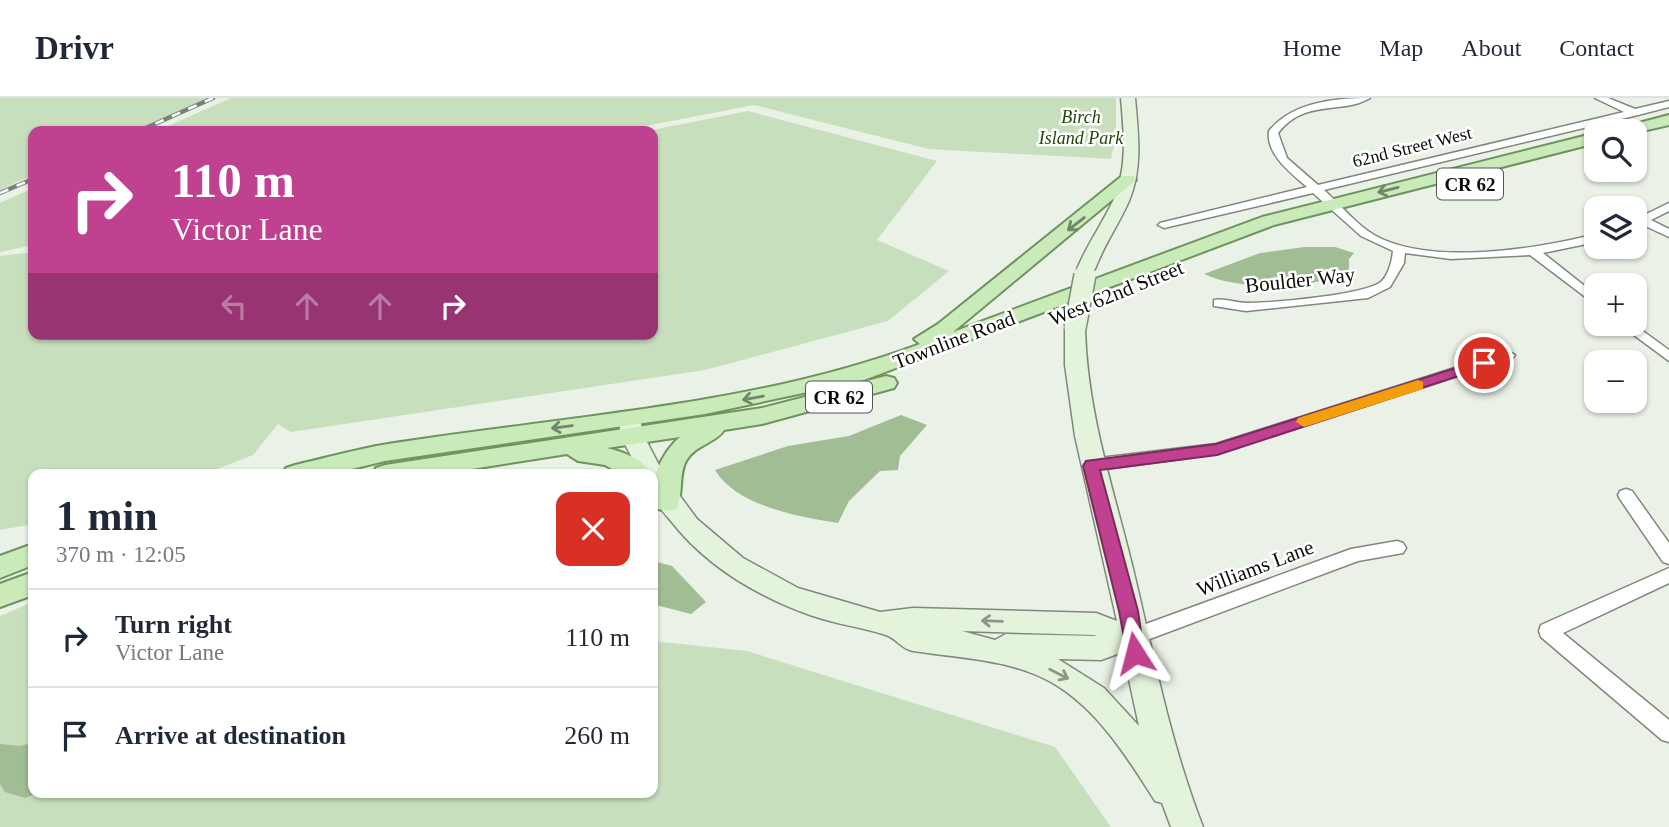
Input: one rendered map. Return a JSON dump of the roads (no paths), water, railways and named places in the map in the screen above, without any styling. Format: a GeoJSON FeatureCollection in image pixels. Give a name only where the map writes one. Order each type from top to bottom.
{"type":"FeatureCollection","features":[{"type":"Feature","properties":{"kind":"main road"},"geometry":{"type":"LineString","coordinates":[[1128,98],[1132,149],[1128,180],[1122,199],[1086,269],[1075,328],[1077,400],[1091,466],[1129,611],[1131,638],[1185,821]]}},
{"type":"Feature","properties":{"kind":"main road"},"geometry":{"type":"LineString","coordinates":[[1647,126],[1669,120]]}},
{"type":"Feature","properties":{"kind":"main road"},"geometry":{"type":"LineString","coordinates":[[1647,139],[1669,134]]}},
{"type":"Feature","properties":{"kind":"main road","name":"Townline Road"},"geometry":{"type":"LineString","coordinates":[[316,469],[385,453],[631,427],[820,383],[896,363],[1214,239],[1338,209],[1584,141]]}},
{"type":"Feature","properties":{"kind":"main road","name":"West 62nd Street"},"geometry":{"type":"LineString","coordinates":[[430,469],[631,427],[762,416],[908,376],[1227,249],[1338,209],[1584,155]]}},
{"type":"Feature","properties":{"kind":"main road"},"geometry":{"type":"LineString","coordinates":[[820,383],[905,350],[944,328],[1128,180]]}},
{"type":"Feature","properties":{"kind":"main road"},"geometry":{"type":"LineString","coordinates":[[762,416],[706,432],[683,446],[669,469],[660,495],[704,542],[779,591],[816,607],[896,626],[911,639],[947,643],[1101,648],[1131,638]]}},
{"type":"Feature","properties":{"kind":"main road"},"geometry":{"type":"LineString","coordinates":[[631,427],[649,469]]}},
{"type":"Feature","properties":{"kind":"main road"},"geometry":{"type":"LineString","coordinates":[[434,469],[583,453],[611,457],[631,469]]}},
{"type":"Feature","properties":{"kind":"main road"},"geometry":{"type":"LineString","coordinates":[[0,567],[28,556]]}},
{"type":"Feature","properties":{"kind":"main road"},"geometry":{"type":"LineString","coordinates":[[0,575],[28,564]]}},
{"type":"Feature","properties":{"kind":"main road"},"geometry":{"type":"LineString","coordinates":[[0,596],[28,585]]}},
{"type":"Feature","properties":{"kind":"main road"},"geometry":{"type":"LineString","coordinates":[[896,626],[913,619],[1096,624],[1131,638]]}},
{"type":"Feature","properties":{"kind":"main road"},"geometry":{"type":"LineString","coordinates":[[947,643],[1033,662],[1061,673],[1082,687],[1119,722],[1185,821]]}},
{"type":"Feature","properties":{"kind":"street"},"geometry":{"type":"LineString","coordinates":[[1365,98],[1342,100],[1295,114],[1284,119],[1273,133],[1281,160],[1376,241],[1399,248],[1465,255],[1531,250],[1584,240]]}},
{"type":"Feature","properties":{"kind":"street"},"geometry":{"type":"LineString","coordinates":[[1600,98],[1635,113]]}},
{"type":"Feature","properties":{"kind":"street","name":"62nd Street West"},"geometry":{"type":"LineString","coordinates":[[1164,225],[1669,104]]}},
{"type":"Feature","properties":{"kind":"street"},"geometry":{"type":"LineString","coordinates":[[1647,218],[1669,206]]}},
{"type":"Feature","properties":{"kind":"street"},"geometry":{"type":"LineString","coordinates":[[1647,226],[1669,233]]}},
{"type":"Feature","properties":{"kind":"street","name":"Boulder Way"},"geometry":{"type":"LineString","coordinates":[[1219,303],[1246,307],[1363,295],[1386,284],[1398,263],[1399,248]]}},
{"type":"Feature","properties":{"kind":"street"},"geometry":{"type":"LineString","coordinates":[[1531,250],[1584,292]]}},
{"type":"Feature","properties":{"kind":"street"},"geometry":{"type":"LineString","coordinates":[[1641,336],[1669,357]]}},
{"type":"Feature","properties":{"kind":"street"},"geometry":{"type":"LineString","coordinates":[[1091,466],[1217,449],[1508,355]]}},
{"type":"Feature","properties":{"kind":"street"},"geometry":{"type":"LineString","coordinates":[[1626,495],[1669,557]]}},
{"type":"Feature","properties":{"kind":"street","name":"Williams Lane"},"geometry":{"type":"LineString","coordinates":[[1131,638],[1357,554],[1397,548]]}},
{"type":"Feature","properties":{"kind":"street"},"geometry":{"type":"LineString","coordinates":[[1669,575],[1548,631],[1669,733]]}},
{"type":"Feature","properties":{"kind":"railway"},"geometry":{"type":"LineString","coordinates":[[150,126],[213,98]]}},
{"type":"Feature","properties":{"kind":"railway"},"geometry":{"type":"LineString","coordinates":[[0,193],[28,181]]}},
{"type":"Feature","properties":{"kind":"park label","name":"Birch Island Park"},"geometry":{"type":"Point","coordinates":[1081,127]}}]}
